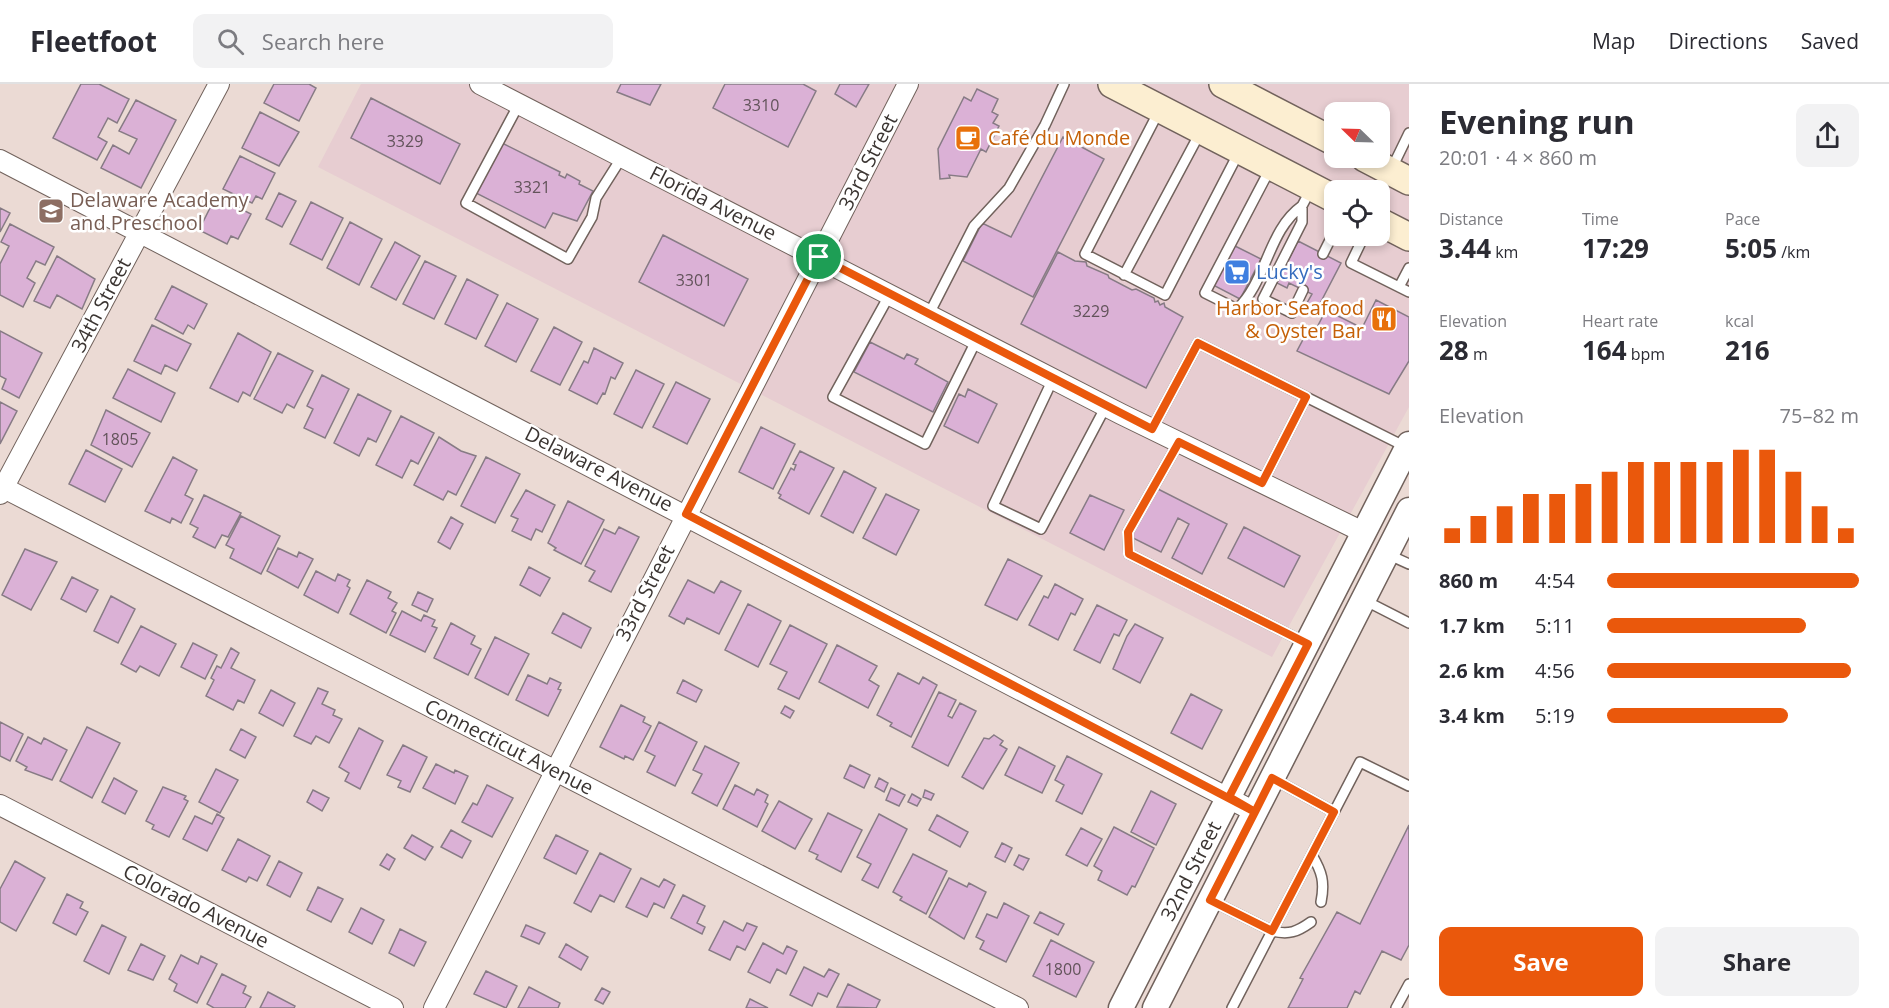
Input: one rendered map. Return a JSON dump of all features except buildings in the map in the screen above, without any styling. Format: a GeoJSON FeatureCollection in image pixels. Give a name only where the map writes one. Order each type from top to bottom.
{"type":"FeatureCollection","features":[{"type":"Feature","properties":{"kind":"main road"},"geometry":{"type":"LineString","coordinates":[[1112,84],[1271,166],[1317,197]]}},
{"type":"Feature","properties":{"kind":"main road"},"geometry":{"type":"LineString","coordinates":[[1223,84],[1324,136]]}},
{"type":"Feature","properties":{"kind":"main road"},"geometry":{"type":"LineString","coordinates":[[1384,168],[1400,176]]}},
{"type":"Feature","properties":{"kind":"main road"},"geometry":{"type":"LineString","coordinates":[[1390,227],[1409,237]]}},
{"type":"Feature","properties":{"kind":"street","name":"34th Street"},"geometry":{"type":"LineString","coordinates":[[1,489],[219,84]]}},
{"type":"Feature","properties":{"kind":"street","name":"Florida Avenue"},"geometry":{"type":"LineString","coordinates":[[480,84],[1106,406],[1365,532]]}},
{"type":"Feature","properties":{"kind":"street","name":"33rd Street"},"geometry":{"type":"LineString","coordinates":[[434,1008],[908,84]]}},
{"type":"Feature","properties":{"kind":"street","name":"Delaware Avenue"},"geometry":{"type":"LineString","coordinates":[[0,160],[686,514],[1255,812]]}},
{"type":"Feature","properties":{"kind":"street","name":"32nd Street"},"geometry":{"type":"LineString","coordinates":[[1121,1008],[1408,446]]}},
{"type":"Feature","properties":{"kind":"street","name":"Connecticut Avenue"},"geometry":{"type":"LineString","coordinates":[[1,489],[1018,1008]]}},
{"type":"Feature","properties":{"kind":"street","name":"32nd Street"},"geometry":{"type":"LineString","coordinates":[[1155,1008],[1364,600],[1403,562],[1409,510]]}},
{"type":"Feature","properties":{"kind":"street"},"geometry":{"type":"LineString","coordinates":[[1337,586],[1364,600]]}},
{"type":"Feature","properties":{"kind":"street","name":"Colorado Avenue"},"geometry":{"type":"LineString","coordinates":[[0,805],[393,1008]]}},
{"type":"Feature","properties":{"kind":"lane"},"geometry":{"type":"LineString","coordinates":[[929,314],[974,226],[1009,188],[1046,125],[1064,84]]}},
{"type":"Feature","properties":{"kind":"lane"},"geometry":{"type":"LineString","coordinates":[[519,104],[466,203],[568,259],[592,217],[596,198],[622,156]]}},
{"type":"Feature","properties":{"kind":"lane"},"geometry":{"type":"LineString","coordinates":[[1160,109],[1085,254],[1124,275],[1165,295],[1240,150]]}},
{"type":"Feature","properties":{"kind":"lane"},"geometry":{"type":"LineString","coordinates":[[1124,275],[1202,130]]}},
{"type":"Feature","properties":{"kind":"lane"},"geometry":{"type":"LineString","coordinates":[[1400,176],[1409,133]]}},
{"type":"Feature","properties":{"kind":"lane"},"geometry":{"type":"LineString","coordinates":[[1271,166],[1205,293],[1237,309],[1250,297],[1289,216],[1317,197]]}},
{"type":"Feature","properties":{"kind":"lane"},"geometry":{"type":"LineString","coordinates":[[1303,290],[1292,313],[1263,299],[1317,197]]}},
{"type":"Feature","properties":{"kind":"lane"},"geometry":{"type":"LineString","coordinates":[[1323,254],[1327,246]]}},
{"type":"Feature","properties":{"kind":"lane"},"geometry":{"type":"LineString","coordinates":[[1359,246],[1350,263],[1409,291]]}},
{"type":"Feature","properties":{"kind":"lane"},"geometry":{"type":"LineString","coordinates":[[1400,287],[1409,268]]}},
{"type":"Feature","properties":{"kind":"lane"},"geometry":{"type":"LineString","coordinates":[[890,294],[833,398],[925,444],[977,339]]}},
{"type":"Feature","properties":{"kind":"lane"},"geometry":{"type":"LineString","coordinates":[[1152,429],[1198,343],[1408,446]]}},
{"type":"Feature","properties":{"kind":"lane"},"geometry":{"type":"LineString","coordinates":[[1053,379],[993,506],[1041,529],[1106,406]]}},
{"type":"Feature","properties":{"kind":"lane"},"geometry":{"type":"LineString","coordinates":[[1262,483],[1306,397]]}},
{"type":"Feature","properties":{"kind":"lane"},"geometry":{"type":"LineString","coordinates":[[1179,442],[1128,532],[1129,554],[1308,644]]}},
{"type":"Feature","properties":{"kind":"lane"},"geometry":{"type":"LineString","coordinates":[[1364,600],[1409,623]]}},
{"type":"Feature","properties":{"kind":"lane"},"geometry":{"type":"LineString","coordinates":[[1232,1008],[1360,762],[1409,786]]}},
{"type":"Feature","properties":{"kind":"lane"},"geometry":{"type":"LineString","coordinates":[[1272,778],[1334,812]]}},
{"type":"Feature","properties":{"kind":"lane"},"geometry":{"type":"LineString","coordinates":[[1312,855],[1322,871],[1324,884],[1322,902]]}},
{"type":"Feature","properties":{"kind":"lane"},"geometry":{"type":"LineString","coordinates":[[1210,900],[1272,931],[1286,934],[1299,931],[1311,922]]}},
{"type":"Feature","properties":{"kind":"lane"},"geometry":{"type":"LineString","coordinates":[[1396,1008],[1409,984]]}},
{"type":"Feature","properties":{"kind":"shaded area"},"geometry":{"type":"Polygon","coordinates":[[[361,84],[1409,84],[1409,407],[1272,657],[318,167],[361,84]]]}},
{"type":"Feature","properties":{"kind":"place","name":"Café du Monde"},"geometry":{"type":"Point","coordinates":[968,138]}},
{"type":"Feature","properties":{"kind":"place","name":"Delaware Academy and Preschool"},"geometry":{"type":"Point","coordinates":[51,211]}},
{"type":"Feature","properties":{"kind":"place","name":"Lucky's"},"geometry":{"type":"Point","coordinates":[1237,272]}},
{"type":"Feature","properties":{"kind":"place","name":"Harbor Seafood & Oyster Bar"},"geometry":{"type":"Point","coordinates":[1384,319]}},
{"type":"Feature","properties":{"kind":"route"},"geometry":{"type":"LineString","coordinates":[[819,257],[686,514],[1255,812],[1210,900],[1272,931],[1334,812],[1272,778],[1255,812],[1229,797],[1308,644],[1129,554],[1128,532],[1146,495],[1179,442],[1262,483],[1306,397],[1198,343],[1152,429],[819,257]]}}]}
